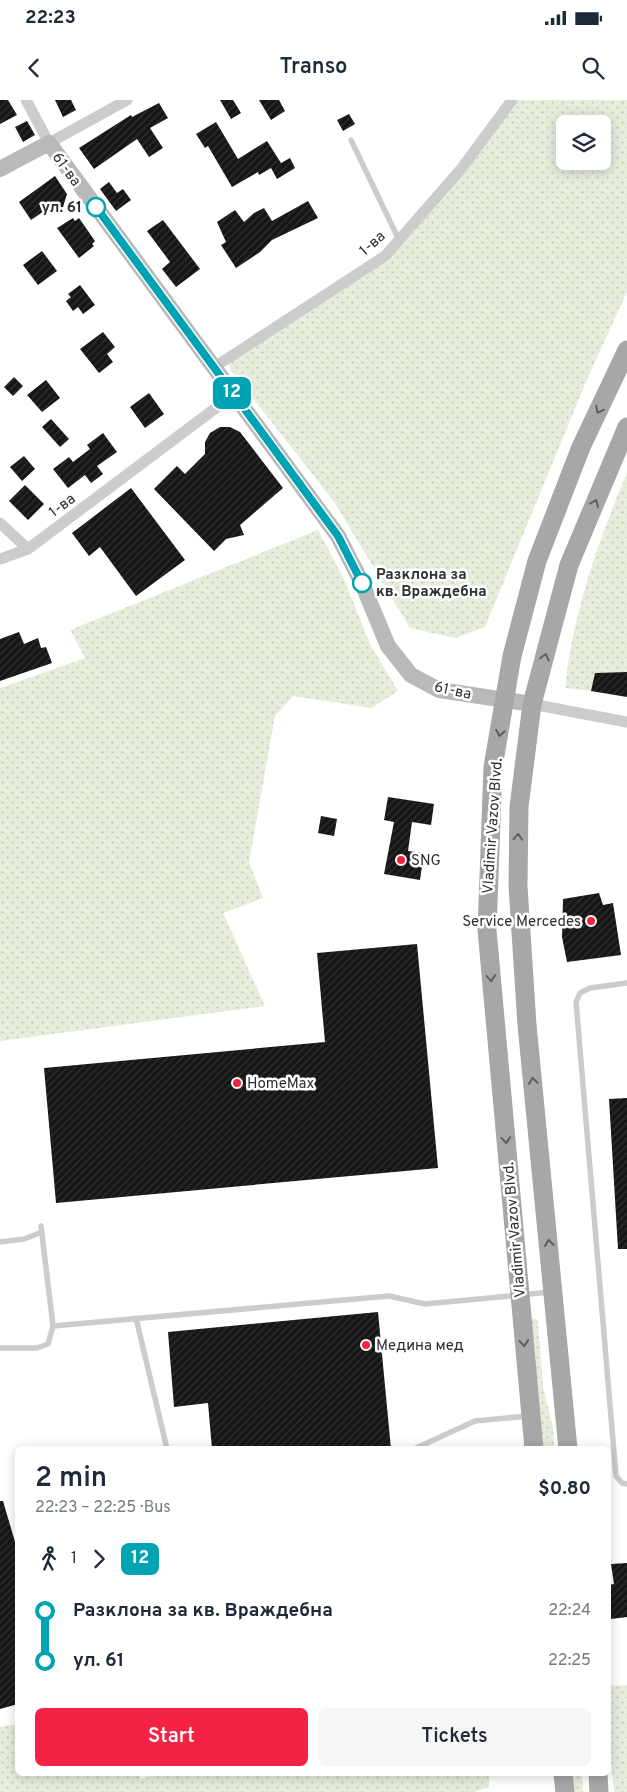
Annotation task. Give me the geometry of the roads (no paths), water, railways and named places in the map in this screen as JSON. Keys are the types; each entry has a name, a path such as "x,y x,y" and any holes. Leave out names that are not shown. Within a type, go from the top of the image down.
{"main road":[{"name":"Vladimir Vazov Blvd.","path":"534,1446 487,930 493,767 512,656 537,561 581,447 627,350"},
{"name":"Vladimir Vazov Blvd.","path":"568,1446 527,1025 518,886 519,807 532,704 569,565 627,427"},
{"path":"563,1776 565,1792"},
{"path":"598,1776 599,1792"}],"street":[{"name":"61-ва","path":"26,100 48,143 338,536 361,581 388,646 412,675 439,690 532,704"},
{"path":"0,169 127,100"},
{"name":"1-ва","path":"214,368 386,256 461,168 512,100"},
{"name":"1-ва","path":"0,559 28,549 233,396"},
{"path":"0,523 28,549"},
{"path":"532,704 627,722"}],"lane":[{"path":"351,140 399,240"},
{"path":"627,983 590,988 580,993 576,1002 616,1476 622,1483 627,1484"},
{"path":"0,1242 24,1239 41,1229 53,1326 48,1344 37,1348 0,1348"},
{"path":"53,1326 389,1296 425,1304 554,1291"},
{"path":"136,1318 166,1446"},
{"path":"421,1446 475,1421 530,1416"}],"place":[{"name":"ул. 61","path":"96,207"},
{"name":"Разклона за кв. Враждебна","path":"362,583"},
{"name":"SNG","path":"401,860"},
{"name":"Service Mercedes","path":"591,921"},
{"name":"HomeMax","path":"237,1083"},
{"name":"Медина мед","path":"366,1345"}]}
